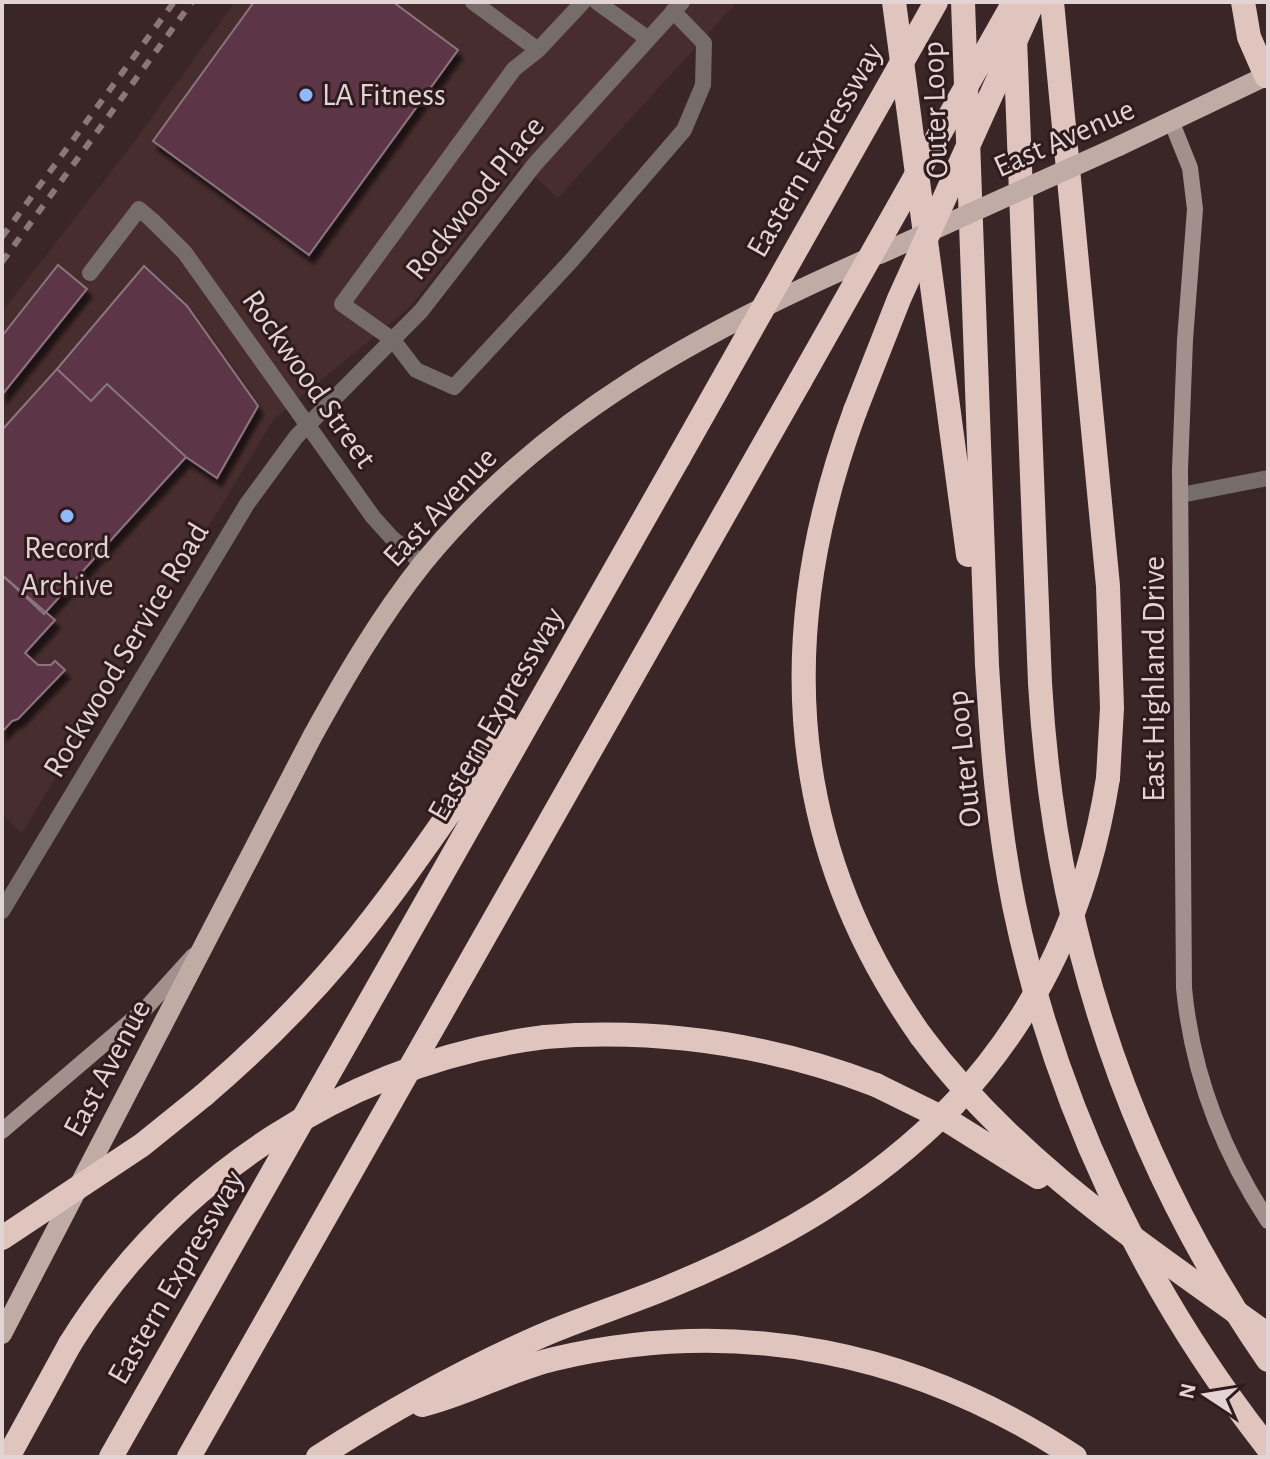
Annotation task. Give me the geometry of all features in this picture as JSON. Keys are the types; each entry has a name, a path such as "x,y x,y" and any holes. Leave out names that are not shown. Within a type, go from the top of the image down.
{"highway":[{"path":"894,2 990,716"},
{"name":"Eastern Expressway","path":"111,1457 936,2"},
{"path":"189,1457 1014,2"},
{"path":"1014,2 1042,714 1062,873 1097,1013 1143,1138 1191,1235 1268,1360"},
{"path":"1033,2 899,299 855,411 827,501 809,590 803,660 808,750 820,820 848,906 885,981 921,1036 952,1075 998,1125 1058,1181 1268,1335"},
{"path":"318,1457 438,1385 542,1336 680,1282 800,1225 869,1180 911,1146 954,1104 1006,1041 1046,976 1075,913 1086,879 1108,778 1112,708 1108,586 1052,2"},
{"path":"1243,2 1249,37 1267,76"},
{"name":"Outer Loop","path":"964,11 975,378 990,716 1014,905 1037,998 1071,1100 1122,1220 1221,1386 1268,1448"},
{"path":"2,1238 142,1145 204,1095 278,1028 344,955 391,893 586,619"},
{"path":"8,1457 70,1344 110,1286 153,1236 218,1177 269,1138 326,1105 402,1071 484,1047 545,1037 629,1034 729,1043 804,1060 876,1085 947,1120 1115,1225"},
{"path":"389,1413 456,1396 515,1371 584,1353 664,1341 746,1341 845,1356 938,1384 1008,1416 1075,1457"}],"main road":[{"name":"East Avenue","path":"2,1334 332,700 384,617 423,564 504,478 578,416 620,386 752,312 1172,123 1267,76"}],"street":[{"path":"473,2 538,50"},
{"path":"583,2 538,50 514,69 342,304 393,340 416,370 454,387 571,261 684,130 703,85 704,43 677,7"},
{"path":"597,2 647,38"},
{"name":"Rockwood Place","path":"307,425 421,311 535,164 677,7"},
{"name":"East Highland Drive","path":"1172,123 1190,168 1195,209 1185,340 1181,495 1185,1002 1196,1065 1210,1110 1232,1161 1268,1221"},
{"name":"Rockwood Street","path":"90,273 139,209 153,221 185,253 382,529 423,564"},
{"name":"Rockwood Service Road","path":"2,911 247,504 307,425"},
{"path":"1181,495 1268,478"},
{"path":"2,1131 146,1008 211,932"}],"shaded area":[{"path":"235,2 737,2 558,198 521,164 410,307 274,419 22,833 2,814 2,312 138,137"}],"building":[{"name":"LA Fitness","path":"254,2 393,2 458,50 309,255 153,141"},
{"path":"58,265 87,289 2,395 2,336"},
{"path":"144,266 187,306 258,406 217,478 186,457 107,384 91,401 57,369"},
{"name":"Record Archive","path":"57,369 91,401 107,384 186,457 44,614 2,575 2,430"},
{"name":"Record Archive","path":"2,575 55,620 25,653 38,665 51,665 55,661 65,670 2,732"}],"railway":[{"path":"2,237 174,2"},
{"path":"2,262 192,2"}],"place":[{"name":"LA Fitness","path":"306,95"},
{"name":"Record Archive","path":"67,516"}]}
